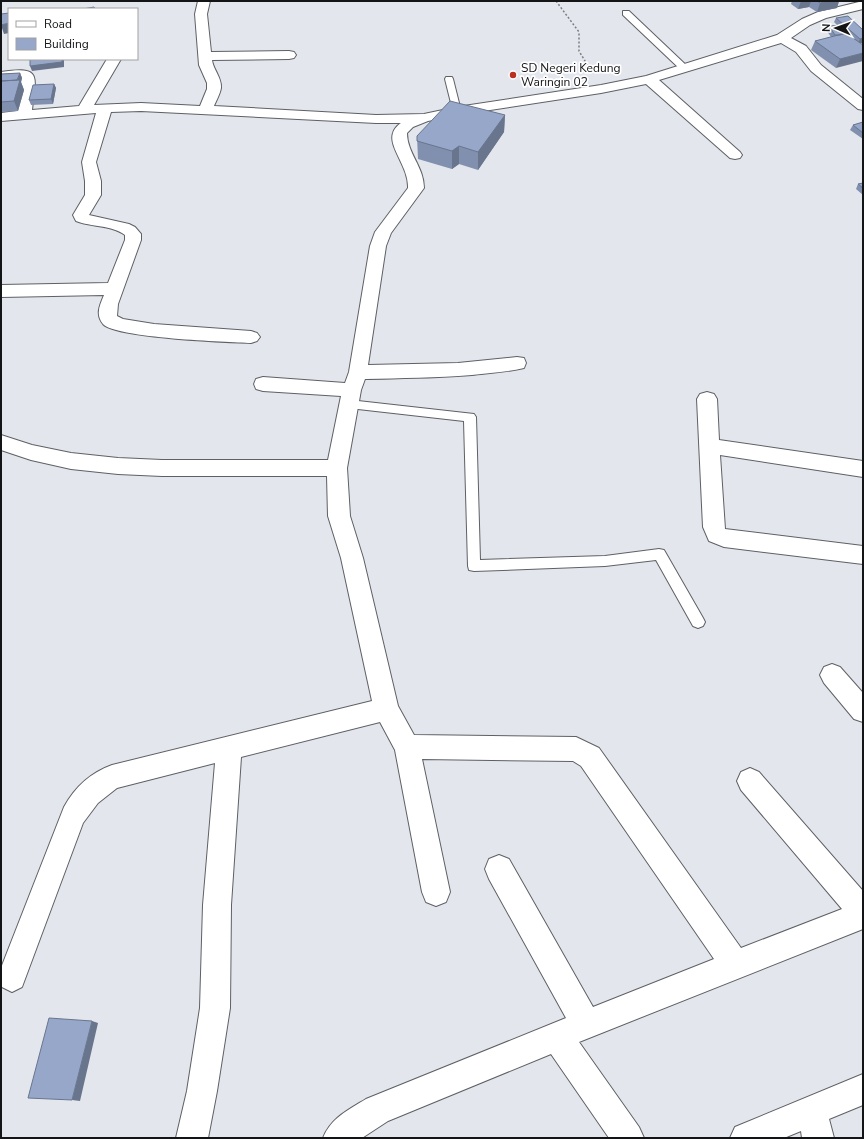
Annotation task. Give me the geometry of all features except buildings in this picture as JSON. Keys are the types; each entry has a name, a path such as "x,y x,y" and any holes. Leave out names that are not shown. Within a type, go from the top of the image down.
{"street":[{"path":"204,1 201,14 206,65 214,83 214,89 206,109"},
{"path":"436,892 407,747 386,709 352,558 339,516 337,468 351,397 358,372 378,246 383,232 414,192 417,182 414,168 400,142 400,132 408,124 424,118 457,111 601,89 649,78 782,38 806,22 822,15 863,5"},
{"path":"782,38 801,49 816,68 863,106"},
{"path":"206,56 289,55"},
{"path":"84,109 113,60"},
{"path":"1,76 21,73 27,75 28,86 24,115"},
{"path":"649,78 735,155"},
{"path":"1,117 84,109 141,107 206,109 376,119 424,118"},
{"path":"105,108 89,162 94,181 93,195 81,215 82,218 89,221 128,229 133,234 133,240 114,289 107,314 109,320 114,324 135,328 251,337"},
{"path":"3,293 114,289"},
{"path":"358,372 442,371 517,363"},
{"path":"263,384 351,397"},
{"path":"707,399 714,528 717,535 724,538 863,555"},
{"path":"1,442 31,452 71,461 118,466 162,468 337,468"},
{"path":"710,446 863,469"},
{"path":"832,675 863,711"},
{"path":"12,977 73,816 79,805 100,783 112,778 229,747 386,709"},
{"path":"192,1138 202,1091 215,1008 217,905 229,747"},
{"path":"407,747 576,750 590,757 735,964"},
{"path":"750,781 863,912"},
{"path":"500,869 586,1024"},
{"path":"339,1138 351,1127 377,1110 735,964 863,915"},
{"path":"557,1037 626,1136"},
{"path":"746,1138 815,1124 863,1090"}],"lane":[{"path":"626,13 684,68"},
{"path":"449,79 457,111"},
{"path":"351,397 470,417 474,566 605,561 659,554 698,622"}],"path":[{"path":"556,1 579,32 580,50 601,89"}],"place":[{"name":"SD Negeri Kedung Waringin 02","path":"513,75"}]}
